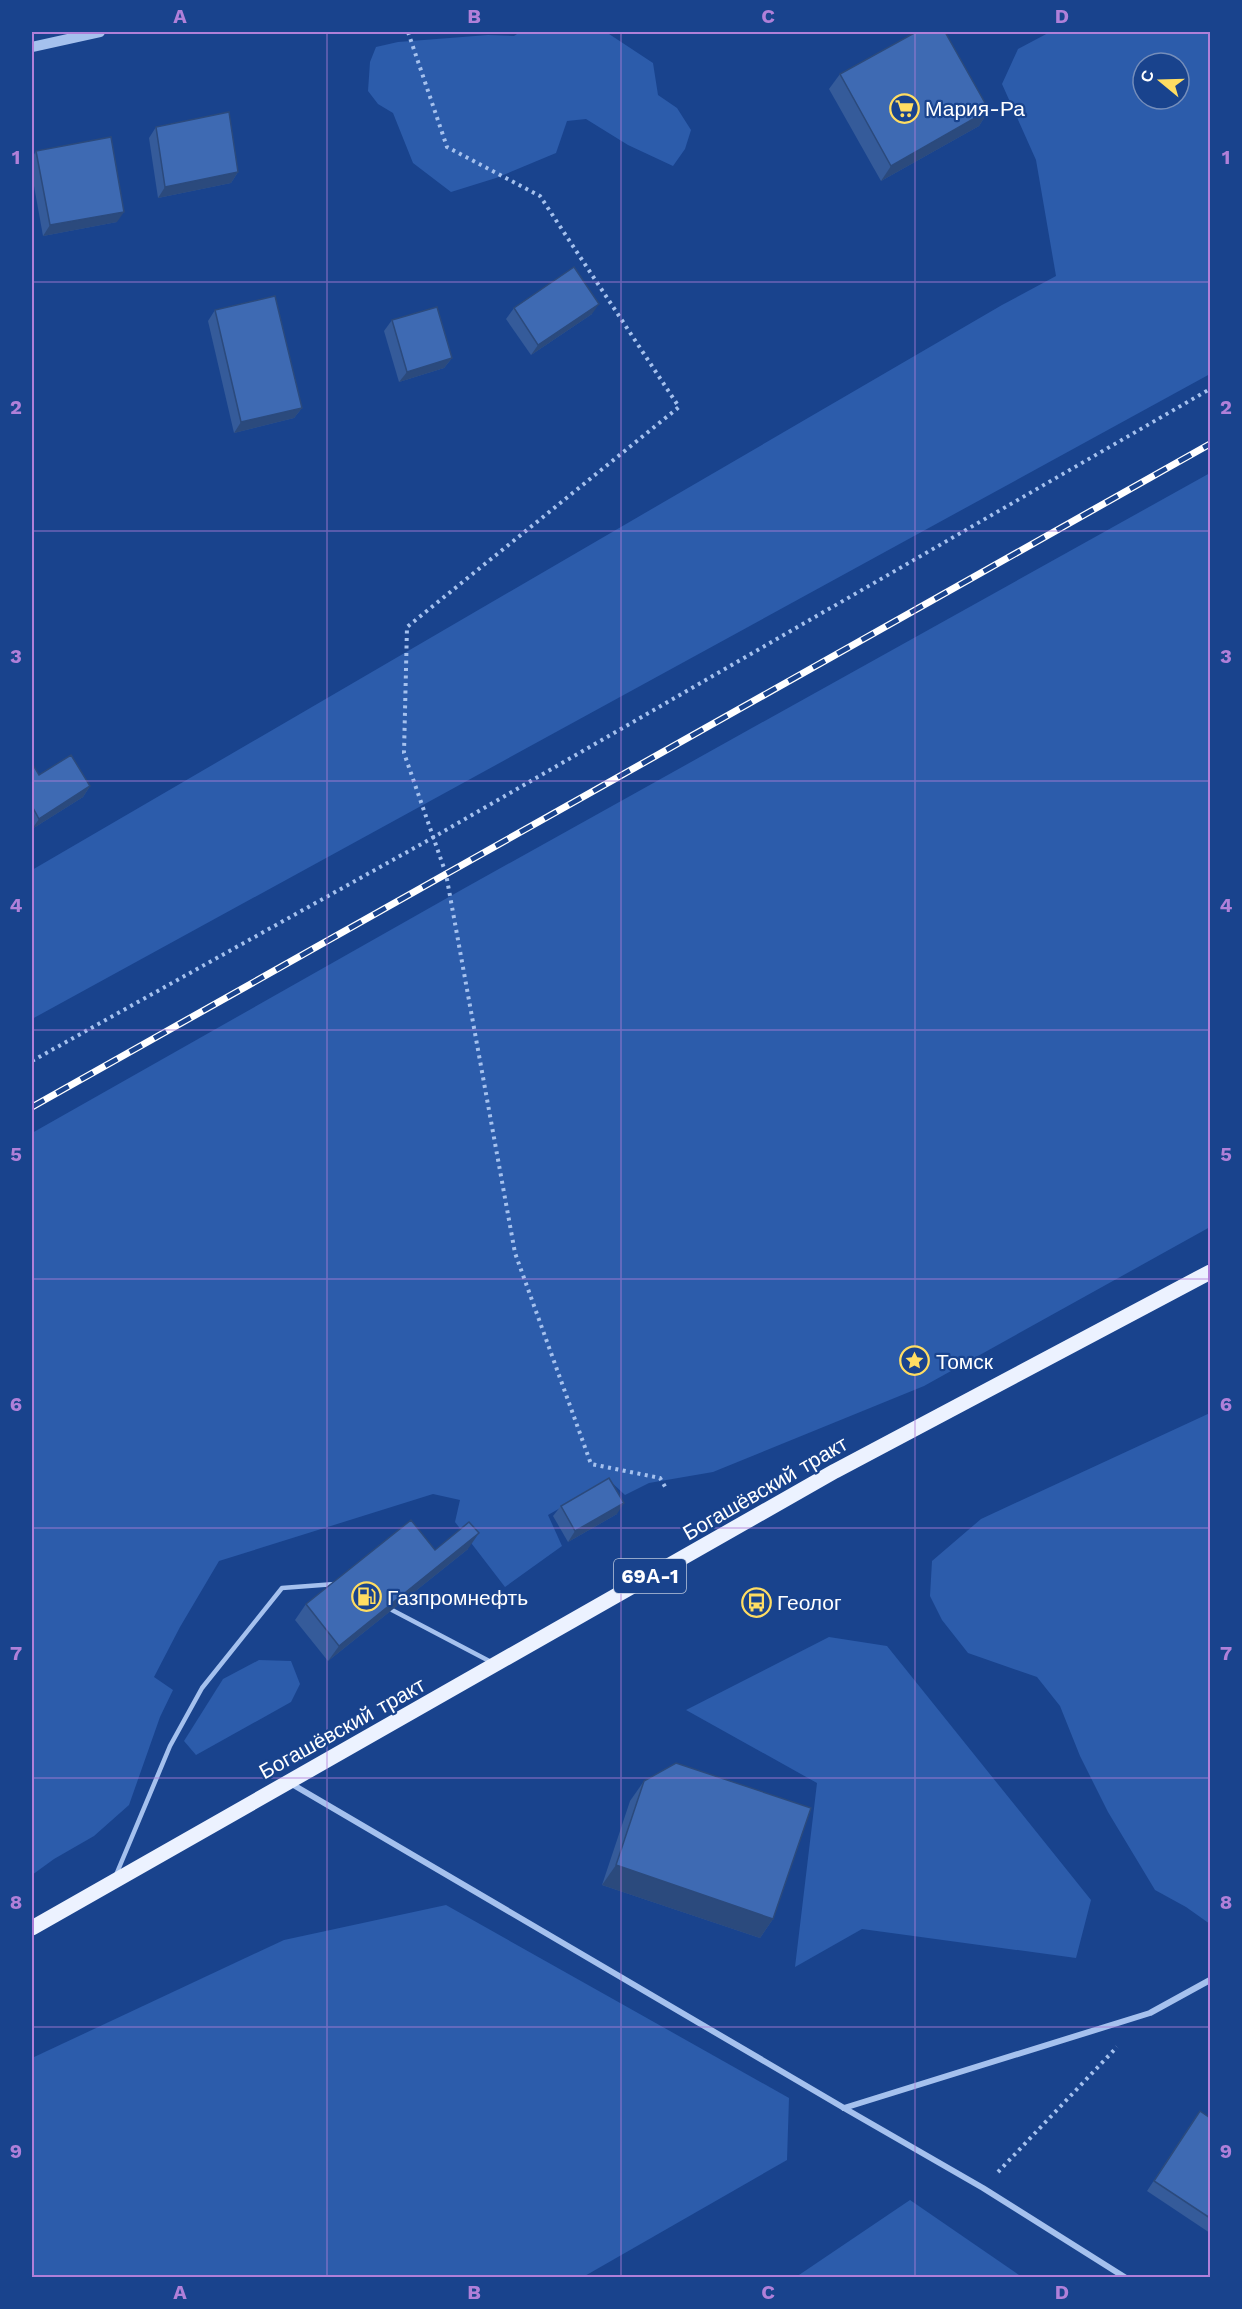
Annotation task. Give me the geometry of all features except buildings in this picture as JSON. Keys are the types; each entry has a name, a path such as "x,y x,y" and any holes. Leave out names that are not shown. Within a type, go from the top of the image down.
{"main road":[{"name":"Богашёвский тракт","path":"32,1928 836,1471 1210,1272"}],"street":[{"path":"32,47 100,32"},
{"path":"288,1782 983,2188 1126,2277"},
{"path":"843,2108 1150,2013 1210,1980"}],"lane":[{"path":"113,1881 170,1746 202,1688 282,1588 340,1583"},
{"path":"392,1610 495,1664"}],"path":[{"path":"408,32 447,147 540,196 679,407 407,627 404,753 446,874 515,1253 527,1287 591,1464 660,1478 668,1490"},
{"path":"32,1060 434,837 1210,389"},
{"path":"983,2188 1118,2046"}],"shaded area":[{"path":"520,32 606,32 653,63 658,95 677,108 691,130 685,149 673,166 628,145 586,119 567,121 556,153 496,178 451,192 413,163 393,113 378,104 368,91 370,62 376,47 398,42 488,35 514,36"},
{"path":"1050,32 1210,32 1210,374 32,1019 32,870 1002,305 1056,276 1036,160 1002,84 1018,49"},
{"path":"1210,473 1210,1227 924,1386 713,1472 649,1483 625,1495 609,1480 548,1515 562,1546 505,1587 455,1522 460,1500 433,1494 219,1561 154,1677 173,1690 160,1717 129,1805 94,1836 54,1859 32,1875 32,1133 463,889"},
{"path":"1210,1413 1210,1924 1186,1907 1155,1890 1108,1812 1080,1756 1060,1706 1037,1677 968,1653 942,1620 930,1596 932,1561 981,1519"},
{"path":"829,1637 887,1646 1091,1900 1076,1958 862,1929 795,1967 817,1783 686,1710"},
{"path":"259,1660 291,1661 300,1684 291,1702 196,1755 184,1741 223,1679"},
{"path":"446,1905 789,2098 787,2160 583,2277 32,2277 32,2058 284,1940"},
{"path":"910,2200 1022,2277 796,2277"}],"railway":[{"path":"32,1107 1210,444"}],"place":[{"name":"Мария-Ра","path":"904,108"},
{"name":"Томск","path":"915,1361"},
{"name":"Газпромнефть","path":"366,1597"},
{"name":"Геолог","path":"756,1602"}]}
